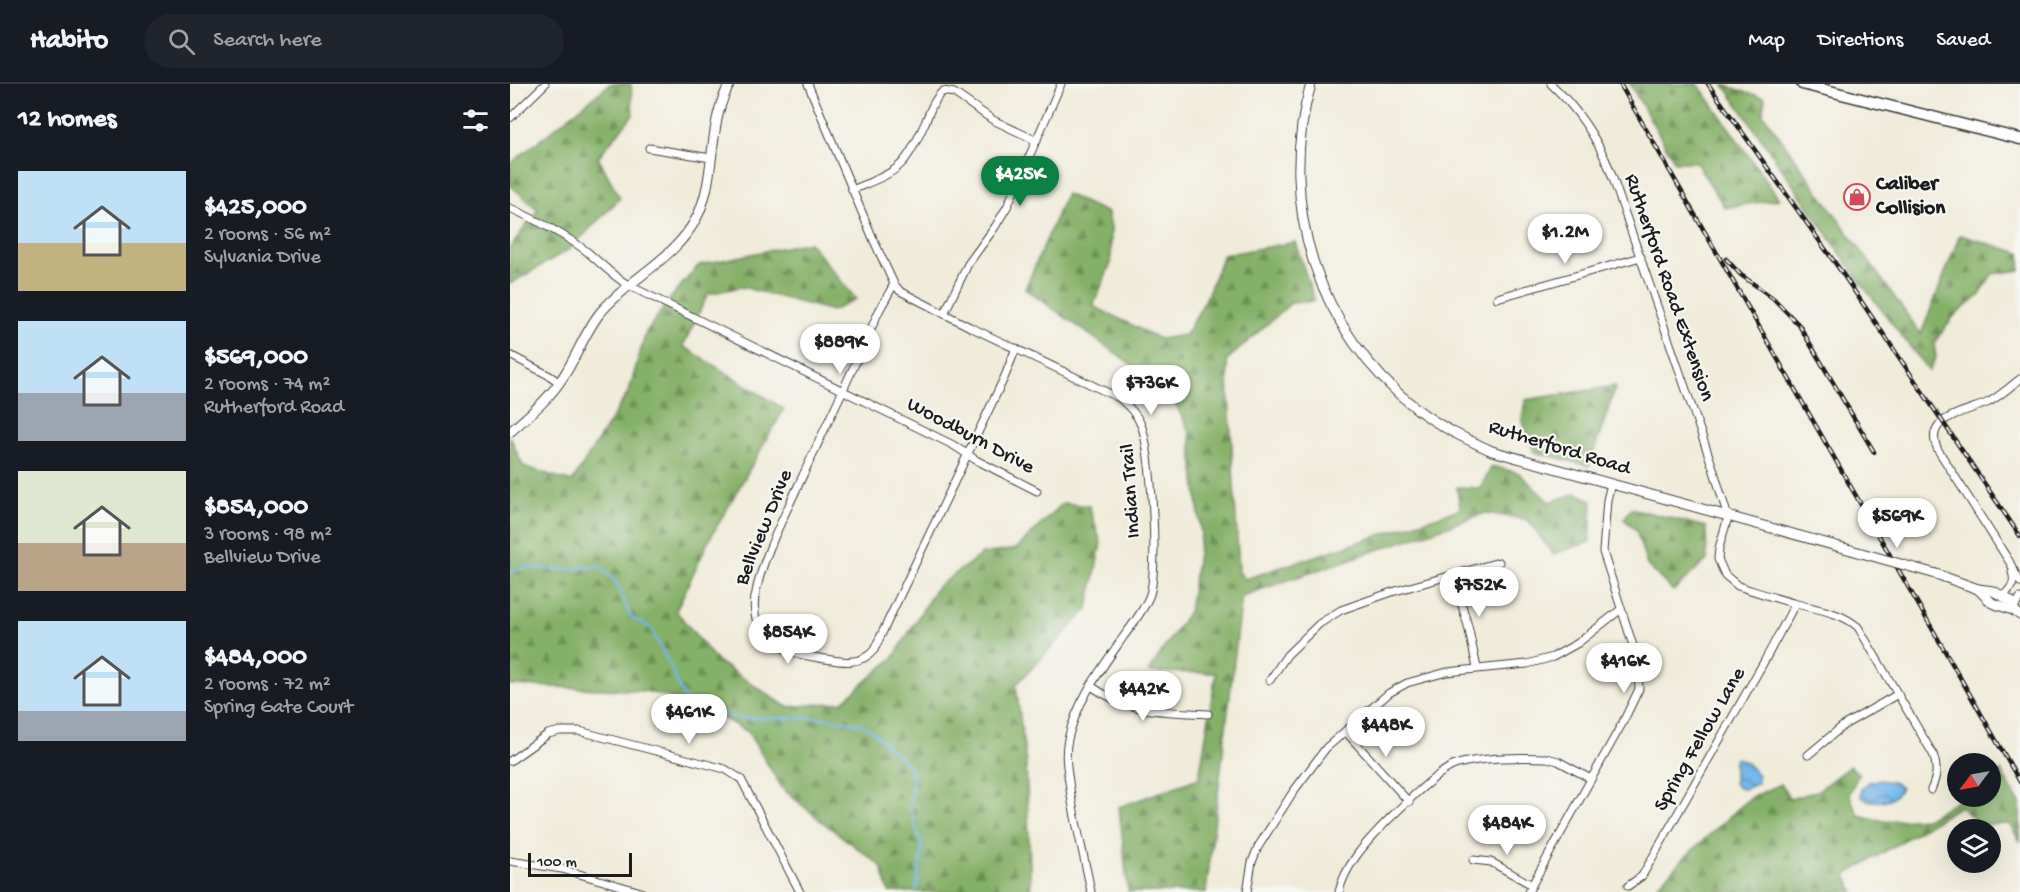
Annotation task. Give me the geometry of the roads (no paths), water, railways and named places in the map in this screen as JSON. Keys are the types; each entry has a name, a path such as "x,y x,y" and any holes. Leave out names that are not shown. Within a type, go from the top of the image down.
{"main road":[{"path":"1802,84 2020,139"}],"street":[{"path":"510,118 545,84"},
{"path":"510,432 560,383 597,317 675,248 690,229 703,201 722,101 730,84"},
{"path":"808,84 894,284"},
{"path":"944,314 968,264 1007,207 1061,84"},
{"name":"Rutherford Road","path":"1311,84 1302,121 1298,153 1299,192 1304,230 1312,261 1323,291 1337,318 1360,352 1395,391 1418,410 1468,440 1506,455 1936,574 2003,596"},
{"name":"Rutherford Road Extension","path":"1551,84 1580,114 1597,141 1610,170 1710,457 1728,517"},
{"path":"852,190 890,174 904,163 935,101 943,91 954,93 993,120 1037,141"},
{"path":"649,148 711,158"},
{"name":"Woodburn Drive","path":"510,208 573,241 630,286 953,445 1037,491"},
{"path":"1497,298 1641,257"},
{"name":"Indian Trail","path":"894,284 903,294 1119,398 1129,406 1146,440 1153,550 1152,587 1144,606 1083,698 1066,753 1072,799 1091,892"},
{"name":"Bellview Drive","path":"894,284 879,311 778,529 755,595 754,611 758,624 769,639 784,649 804,656 851,661 860,660 871,654 882,637 1016,348"},
{"path":"510,355 560,383"},
{"path":"2020,379 1989,402 1946,418 1939,426 1935,440 1938,450 2020,582"},
{"path":"1528,892 1635,701 1639,688 1637,658 1603,552 1607,500 1611,484"},
{"path":"1728,517 1718,559 1725,575 1738,586 1839,615 1858,627 1933,754 1937,766 1937,777 1931,790"},
{"path":"2009,561 2020,571"},
{"path":"2009,561 2014,582 2012,588 2003,596 2011,601 2017,612"},
{"path":"1270,680 1293,648 1319,624 1341,610 1392,592 1499,562"},
{"path":"1454,575 1477,668"},
{"name":"Rutherford Road","path":"1978,589 1992,603 2017,612"},
{"path":"2017,612 2020,598"},
{"name":"Spring Fellow Lane","path":"1628,886 1642,876 1795,604"},
{"path":"1247,892 1252,862 1264,837 1312,765 1326,747 1389,693 1407,683 1447,672 1527,664 1553,657 1578,643 1620,610"},
{"path":"1091,686 1114,700 1134,708 1208,714"},
{"path":"1808,755 1844,725 1898,694"},
{"path":"510,761 543,736 567,730 590,732 731,771 741,779 800,892"},
{"path":"1345,730 1408,802"},
{"path":"1339,892 1346,872 1357,854 1408,802 1445,770 1476,761 1548,758 1591,779"},
{"path":"1473,860 1491,862 1533,885"},
{"path":"510,861 562,869 641,892"}],"water":[{"path":"1736,758 1746,762 1758,775 1758,783 1744,789 1738,788 1734,783 1734,760"},
{"path":"1878,780 1894,782 1901,788 1894,796 1883,801 1871,801 1861,797 1861,789 1869,782"}],"waterway":[{"path":"510,572 528,567 556,570 599,566 616,582 631,617 650,627 688,703 699,708 737,718 825,718 861,724 873,731 909,766 913,777 910,809 922,846 916,892"}],"railway":[{"path":"1620,84 2020,782"},
{"path":"1708,84 1838,267 2020,536"},
{"path":"1726,259 1741,275 1773,298 1799,325 1874,452"}],"place":[{"name":"Caliber Collision","path":"1857,197"}]}
